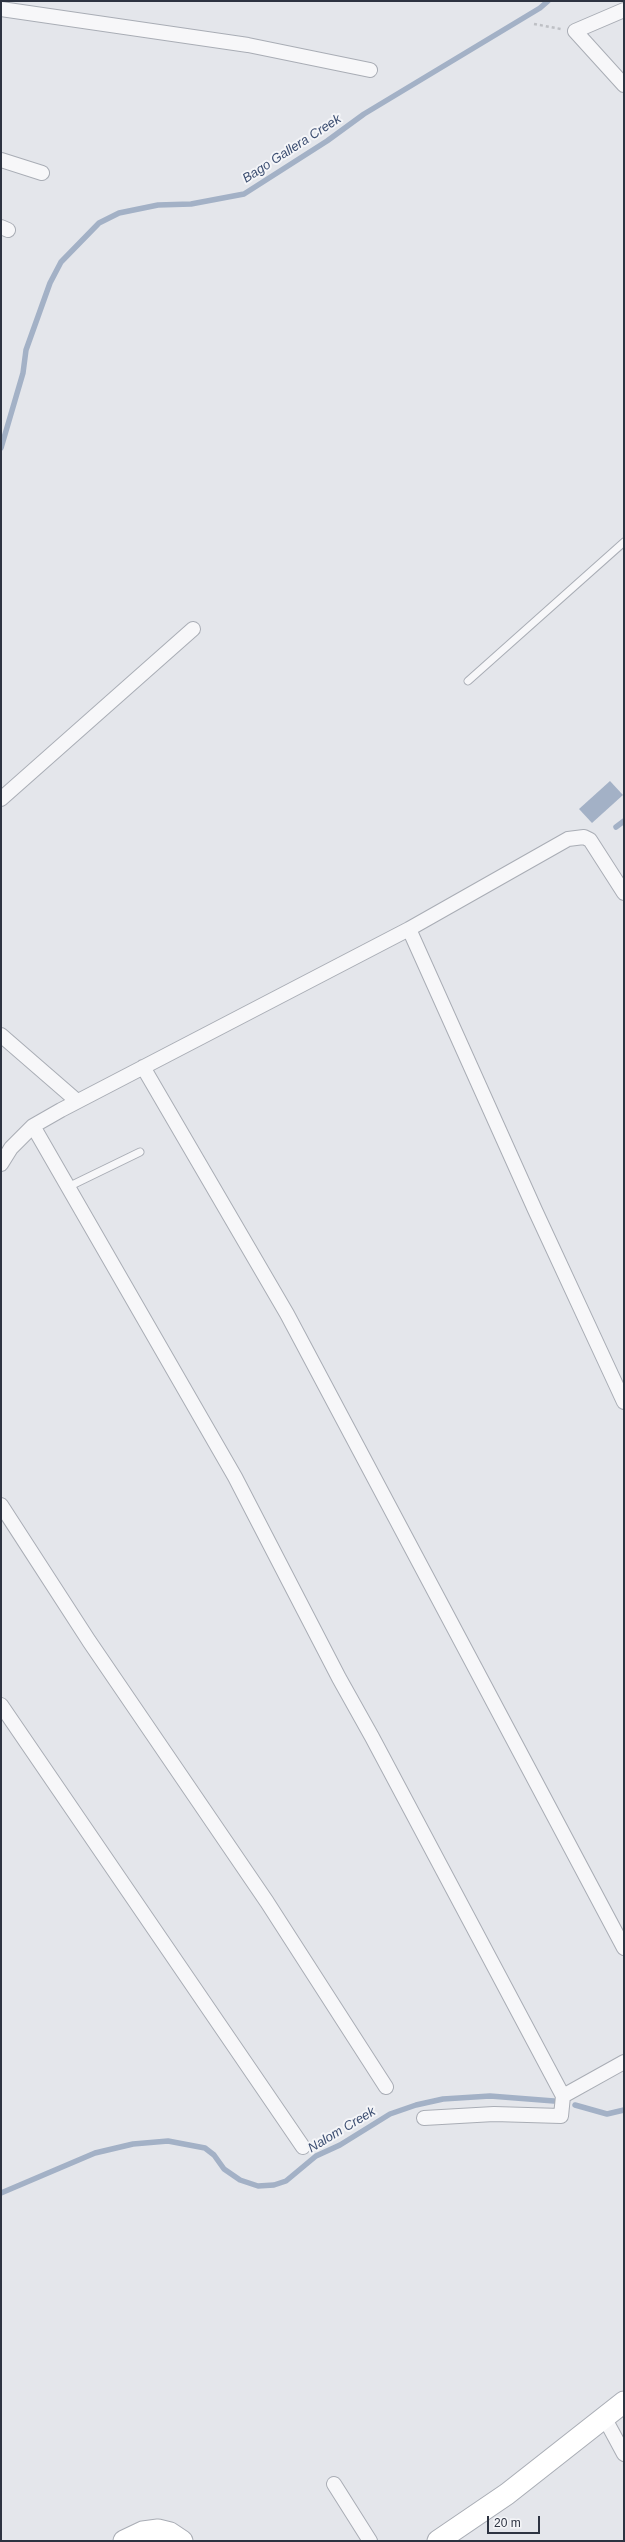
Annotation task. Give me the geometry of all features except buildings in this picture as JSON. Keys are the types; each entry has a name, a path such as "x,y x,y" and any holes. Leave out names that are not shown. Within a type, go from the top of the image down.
{"street":[{"path":"1,9 248,45 370,70"},
{"path":"624,10 576,32 624,85"},
{"path":"1,160 42,173"},
{"path":"1,799 193,629"},
{"path":"1,1164 12,1148 33,1126 142,1067 409,929 545,850 577,837 590,840 624,893"},
{"path":"409,929 535,1210 624,1402"},
{"path":"1,1035 78,1101"},
{"path":"142,1067 287,1314 624,1948"},
{"path":"33,1126 235,1478 339,1678 372,1737 563,2096 561,2116 494,2114 424,2118"},
{"path":"1,1505 93,1648 267,1902 386,2087"},
{"path":"1,1706 303,2147"},
{"path":"563,2096 624,2062"},
{"path":"438,2541 507,2494 624,2402"},
{"path":"604,2417 624,2454"},
{"path":"334,2484 370,2541"},
{"path":"124,2541 143,2532 158,2530 170,2533 182,2541"}],"lane":[{"path":"468,681 624,542"},
{"path":"68,1187 140,1152"}],"path":[{"path":"534,24 576,32"}],"water":[{"path":"610,781 623,795 592,823 579,809"}],"waterway":[{"name":"Bago Gallera Creek","path":"1,448 23,373 26,350 50,283 61,262 99,223 119,213 158,205 191,204 244,194 327,141 364,114 540,8 548,1"},
{"path":"616,827 624,821"},
{"name":"Nalom Creek","path":"1,2193 95,2153 133,2144 168,2141 205,2148 214,2155 224,2169 240,2180 258,2186 274,2185 286,2181 316,2156 340,2145 390,2114 416,2105 443,2099 490,2096 554,2101"},
{"name":"Nalom Creek","path":"575,2105 607,2114 624,2110"}]}
